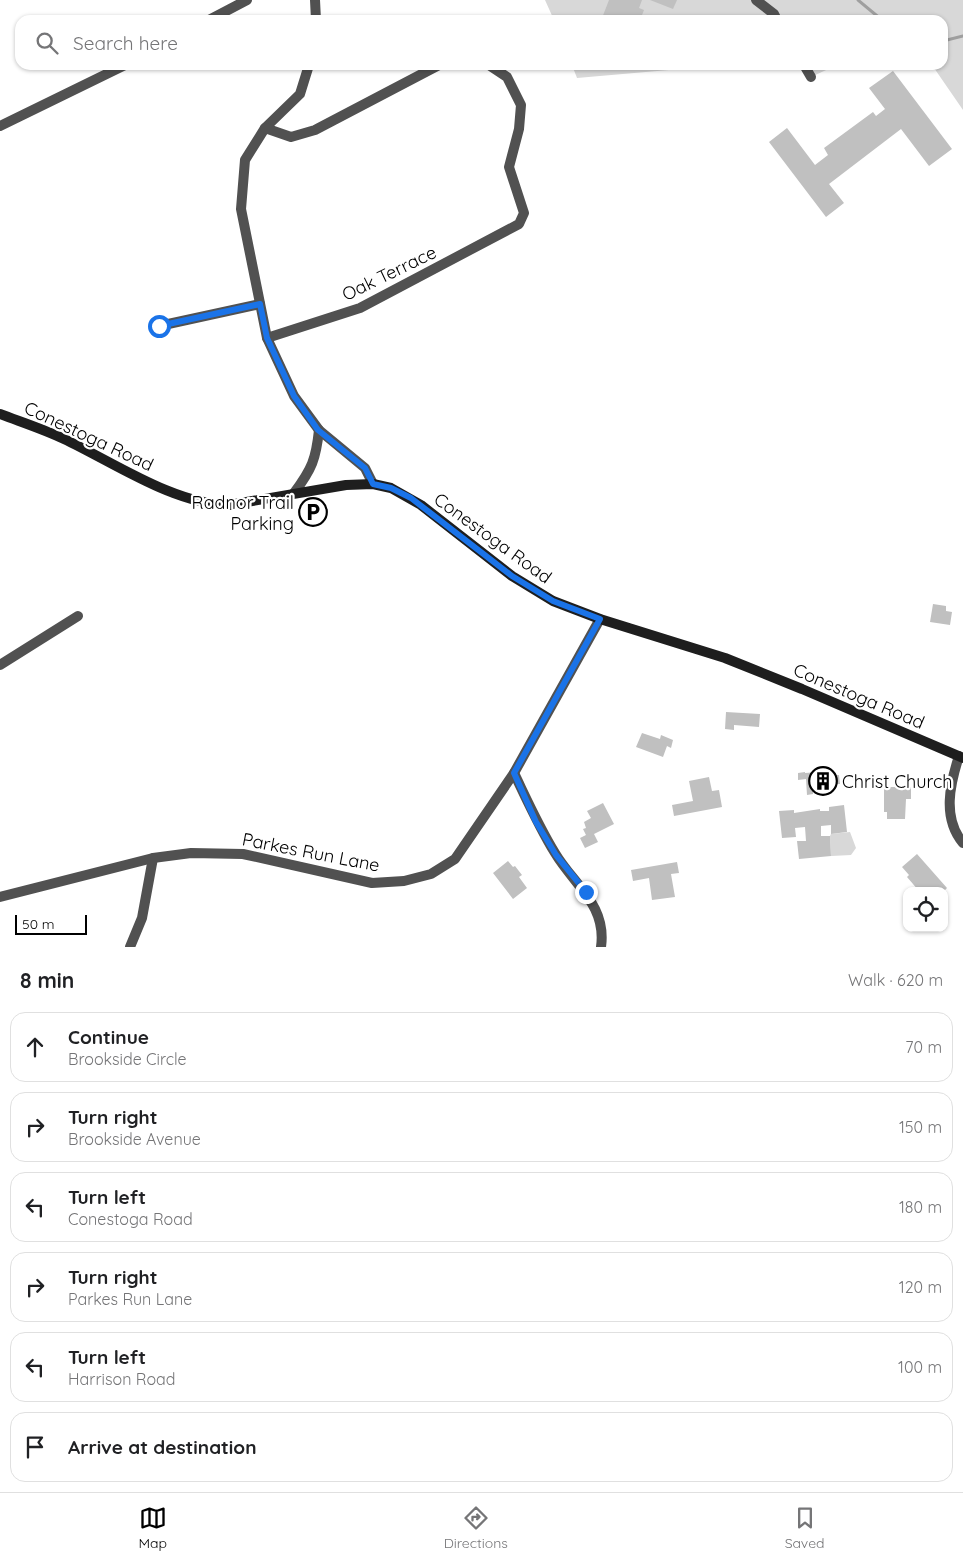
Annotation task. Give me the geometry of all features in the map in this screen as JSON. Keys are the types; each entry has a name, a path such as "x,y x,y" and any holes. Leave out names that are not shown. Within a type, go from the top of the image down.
{"main road":[{"name":"Conestoga Road","path":"0,414 62,438 164,489 196,502 229,505 346,485 373,484 391,488 411,498 512,576 553,601 600,619 725,658 961,757"}],"street":[{"path":"218,15 247,0"},
{"path":"315,0 316,15"},
{"path":"756,0 775,15"},
{"path":"0,126 115,70"},
{"path":"307,70 300,94 265,128 245,160 241,209 267,338 294,396 318,430 365,468 373,484"},
{"path":"265,128 291,137 315,130 429,70"},
{"name":"Oak Terrace","path":"267,338 360,308 519,224 524,213 509,167 518,129 521,105 507,77 496,70"},
{"path":"807,70 811,77"},
{"path":"159,326 260,304"},
{"path":"294,493 307,476 314,462 318,430"},
{"path":"0,664 78,616"},
{"name":"Parkes Run Lane","path":"2,899 153,858 191,853 243,854 372,883 404,881 431,874 455,859 514,773 600,619"},
{"path":"961,757 951,779 949,804 952,822 963,843"},
{"path":"514,773 536,822 556,855 586,892 598,915 602,936 601,947"},
{"path":"130,947 142,918 153,858"}],"shaded area":[{"path":"545,0 963,0 963,110 935,70 948,70 948,15 552,15"},
{"path":"574,70 669,70 577,78"},
{"path":"807,70 826,70 811,77"},
{"path":"850,832 856,848 851,855 831,856 831,834"}],"building":[{"path":"609,0 642,0 639,8 644,10 642,15 603,15"},
{"path":"650,0 677,0 673,9"},
{"path":"893,71 952,149 929,166 901,129 829,184 844,203 826,217 769,142 787,128 815,165 828,155 824,148 873,112 876,116 885,109 869,88"},
{"path":"933,604 946,606 946,611 952,612 950,625 930,622"},
{"path":"726,712 760,714 759,727 734,725 734,730 725,729"},
{"path":"642,733 660,739 661,735 673,740 671,748 667,746 663,757 636,747"},
{"name":"Christ Church","path":"832,771 832,775 839,775 840,784 834,784 834,789 813,790 813,794 807,795 806,779 798,780 798,773"},
{"path":"709,777 712,791 719,790 722,807 674,816 672,805 693,801 689,781"},
{"path":"884,787 911,787 911,799 906,799 905,819 887,819 887,812 884,812"},
{"path":"603,803 614,824 594,834 598,842 585,848 580,838 586,835 583,829 586,828 584,822 591,818 587,811"},
{"path":"844,805 847,832 831,834 831,825 821,826 821,836 830,836 831,856 799,859 797,841 806,841 805,827 795,828 796,837 782,838 779,811 794,810 794,813 820,809 820,811 829,811 829,807"},
{"path":"917,854 946,887 916,887 902,867"},
{"path":"508,861 522,875 519,877 527,888 513,899 493,873"},
{"path":"677,862 679,873 671,874 675,897 652,900 649,878 633,881 631,870"}],"waterway":[{"path":"858,0 876,15"},
{"path":"948,40 963,36"}],"place":[{"name":"Radnor Trail Parking","path":"313,512"},
{"name":"Christ Church","path":"823,781"}],"route":[{"path":"159,326 260,304 267,338 294,396 318,430 365,468 373,484 400,491 421,504 512,576 553,601 600,619 514,773 536,822 556,855 586,892"}]}
